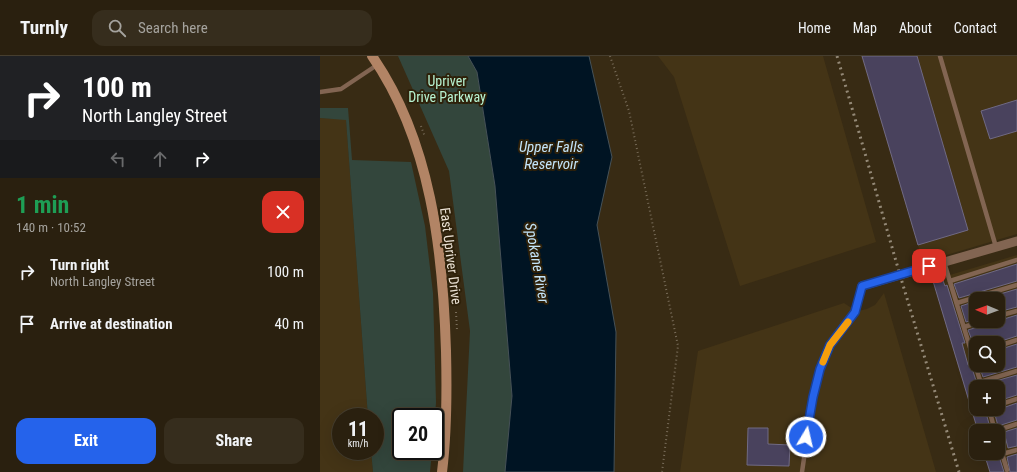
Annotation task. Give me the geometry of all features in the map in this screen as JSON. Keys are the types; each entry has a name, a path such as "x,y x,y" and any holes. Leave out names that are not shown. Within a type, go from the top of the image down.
{"street":[{"name":"East Upriver Drive","path":"375,60 400,106 419,155 433,215 441,267 446,381 442,472"},
{"path":"862,286 1017,241"}],"lane":[{"path":"940,56 996,247"},
{"path":"320,92 342,88 375,60"},
{"path":"950,281 1017,260"},
{"path":"944,262 969,340"},
{"path":"957,303 1017,285"},
{"path":"802,472 813,397 820,369 830,345 855,312 862,286"},
{"path":"1005,314 1017,311"},
{"path":"964,327 969,325"},
{"path":"1005,344 1017,340"},
{"path":"994,380 1017,371"},
{"path":"1005,403 1017,399"},
{"path":"991,416 995,431 1017,424"},
{"path":"1005,453 1017,450"},
{"path":"1004,460 1007,470"}],"path":[{"path":"610,56 629,111 678,346 662,472"}],"shaded area":[{"path":"658,56 823,56 876,242 740,286 674,77"},
{"path":"861,56 1017,56 1017,234 923,262"},
{"path":"320,118 346,119 367,408 332,408 332,460 372,460 373,472 320,472"},
{"path":"1017,255 1017,472 989,472 986,460 1005,460 1005,424 975,424 973,416 1005,416 1005,380 969,380 969,404 933,280"},
{"path":"884,293 936,472 680,472 698,351 844,303 858,311 867,309 875,305"}],"green space":[{"name":"Upriver Drive Parkway","path":"398,56 468,56 477,72 495,186 512,396 505,472 463,472 470,331 449,171"},
{"path":"320,108 348,108 352,160 411,162 425,226 433,293 436,402 436,408 392,408 392,460 431,460 430,472 373,472 372,460 384,460 384,408 367,408 346,120 320,118"}],"water":[{"name":"Upper Falls Reservoir","path":"468,56 589,56 612,157 597,225 616,332 614,472 505,472 512,396 495,186 477,72"}],"building":[{"path":"862,56 917,56 968,230 918,245"},
{"path":"1017,100 1017,131 990,139 981,111"},
{"path":"1017,264 1017,281 979,292 969,292 969,295 959,298 954,284"},
{"path":"942,278 945,286 947,285 965,343 962,343 969,365 969,372 973,372 976,380 969,380 969,401 933,281"},
{"path":"1017,289 1017,307 1005,310 1005,293"},
{"path":"969,303 969,321 966,322 961,306"},
{"path":"1017,315 1017,336 1005,340 1005,336 970,336 968,330 975,328 1005,328 1005,319"},
{"path":"1017,344 1017,367 1005,371 1005,348"},
{"path":"981,372 1000,372 983,377"},
{"path":"1017,375 1017,395 1005,399 1005,380 999,380"},
{"path":"1017,403 1017,420 1004,424 997,424 995,416 1005,416 1005,407"},
{"path":"974,416 987,416 989,424 976,424"},
{"path":"748,428 768,428 768,444 790,445 789,466 747,465"},
{"path":"1017,428 1017,446 1008,448 1005,432"},
{"path":"1017,454 1017,472 1010,472 1007,457"},
{"path":"986,460 1000,460 1004,472 990,472"}],"railway":[{"path":"837,56 959,472"}],"slow traffic":[{"path":"823,362 830,345 848,322"}],"route":[{"path":"806,437 813,397 820,369 830,345 855,312 862,286 929,266"}],"water label":[{"name":"Spokane River","path":"537,263"}]}
